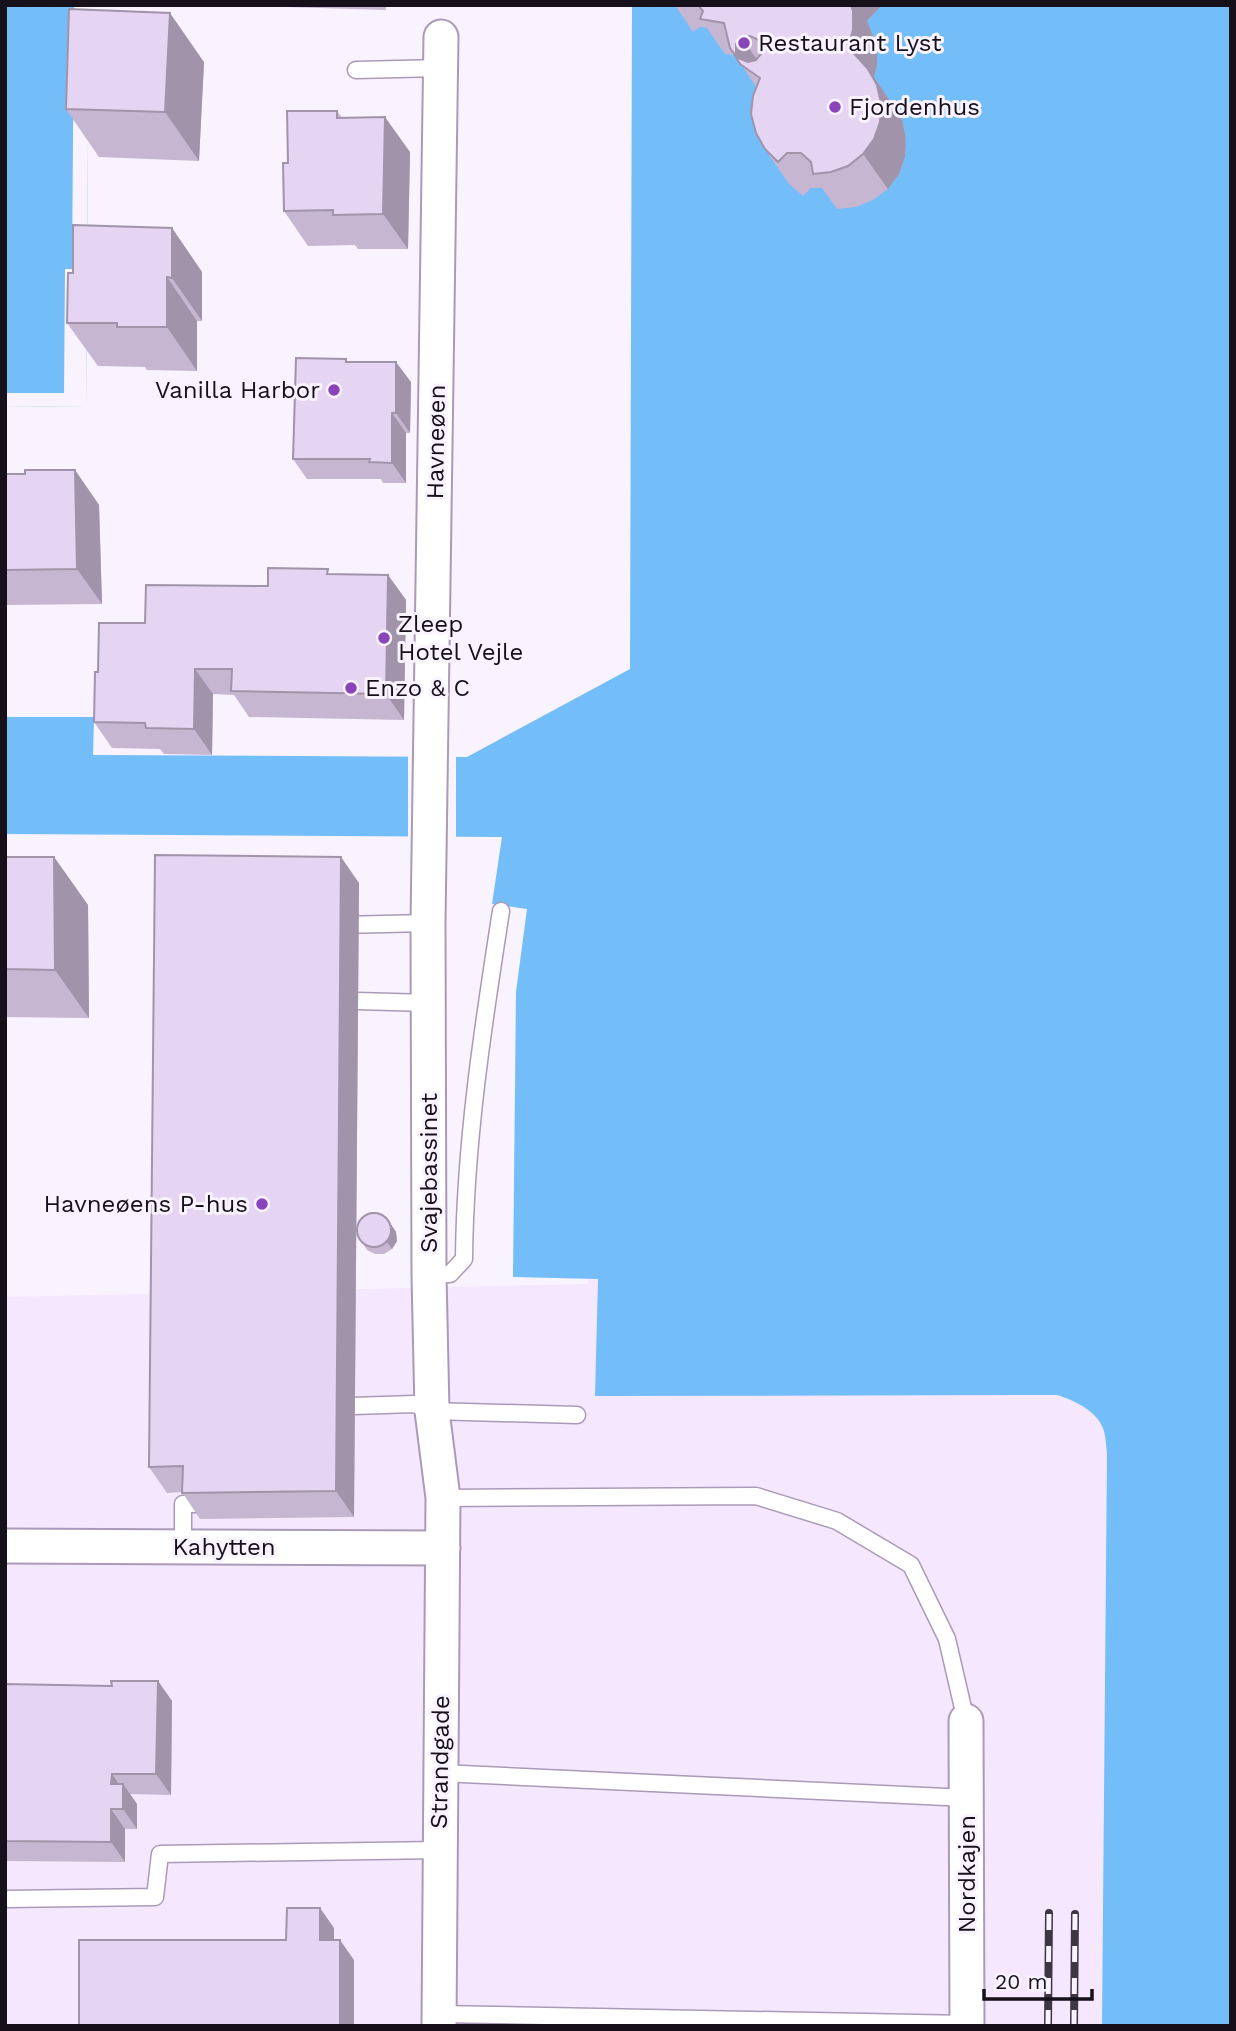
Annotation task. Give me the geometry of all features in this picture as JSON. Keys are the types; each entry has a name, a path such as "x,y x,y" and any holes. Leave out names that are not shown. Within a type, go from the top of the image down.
{"street":[{"name":"Havneøen","path":"430,846 441,53"},
{"name":"Svajebassinet","path":"430,846 429,1275 432,1411 443,1498"},
{"name":"Strandgade","path":"439,2020 443,1498"},
{"name":"Kahytten","path":"5,1546 443,1548"},
{"name":"Nordkajen","path":"966,1721 967,2025"}],"lane":[{"path":"356,70 441,53"},
{"path":"429,1275 450,1274 464,1259 465,1198 485,1017 501,911"},
{"path":"331,926 428,923"},
{"path":"357,1001 428,1003"},
{"path":"353,1406 414,1404 432,1411 578,1415"},
{"path":"443,1498 756,1496 837,1521 911,1565 947,1639 966,1721"},
{"path":"183,1547 183,1504 223,1504"},
{"path":"441,1773 967,1798"},
{"path":"5,1899 155,1897 160,1854 439,1850"},
{"path":"439,2020 967,2025"}],"shaded area":[{"path":"1231,5 1231,2026 5,2026 5,1297 588,1284 600,945"}],"water":[{"path":"5,5 89,5 86,407 5,406"},
{"path":"632,5 1231,5 1231,2026 1102,2026 1107,1453 1104,1431 1097,1418 1078,1404 1057,1395 595,1396 598,1279 513,1277 516,992 527,909 492,904 502,837 5,834 5,717 94,717 93,755 467,757 630,669"}],"pier":[{"path":"74,5 89,5 86,407 5,406 5,393 64,393 65,269 72,269"},
{"path":"408,754 456,754 456,842 408,841"}],"building":[{"name":"Fjordenhus","path":"698,5 851,5 853,30 848,47 868,69 877,85 881,103 880,122 874,139 863,154 848,166 813,174 811,162 801,153 787,153 778,162 765,149 756,133 751,114 753,96 760,78 740,64 736,57 748,62 756,60 761,54 761,45 757,39 750,36 742,38 736,44 736,56 730,48 724,23 700,19 703,11"},
{"path":"69,9 170,13 165,112 66,109"},
{"path":"287,111 337,111 337,118 385,117 383,214 333,215 333,210 284,211 283,163 288,163"},
{"path":"73,225 172,228 172,278 167,277 167,327 67,323 68,273 73,273"},
{"path":"296,358 396,362 392,463 369,462 370,459 293,459"},
{"path":"25,470 75,470 77,569 5,570 5,474 25,474"},
{"path":"268,568 328,569 327,574 388,575 386,694 231,691 232,669 195,669 194,729 146,728 145,723 94,722 99,623 145,623 146,585 268,586"},
{"name":"Havneøens P-hus","path":"155,855 341,857 336,1491 182,1493 183,1466 149,1467"},
{"path":"5,857 54,857 55,970 5,969"},
{"path":"374,1213 386,1218 391,1230 386,1242 374,1247 362,1242 357,1230 362,1218"},
{"path":"111,1681 158,1681 156,1774 112,1774 111,1784 123,1784 123,1809 111,1809 111,1842 5,1841 5,1684 112,1686"},
{"path":"287,1908 320,1908 320,1940 340,1940 340,2026 79,2026 79,1940 286,1940"}],"railway":[{"path":"1048,2026 1049,1913"},
{"path":"1074,2026 1075,1914"}],"place":[{"name":"Restaurant Lyst","path":"744,43"},
{"name":"Fjordenhus","path":"835,107"},
{"name":"Vanilla Harbor","path":"334,390"},
{"name":"Zleep Hotel Vejle","path":"384,638"},
{"name":"Enzo & C","path":"351,688"},
{"name":"Havneøens P-hus","path":"262,1204"}]}
